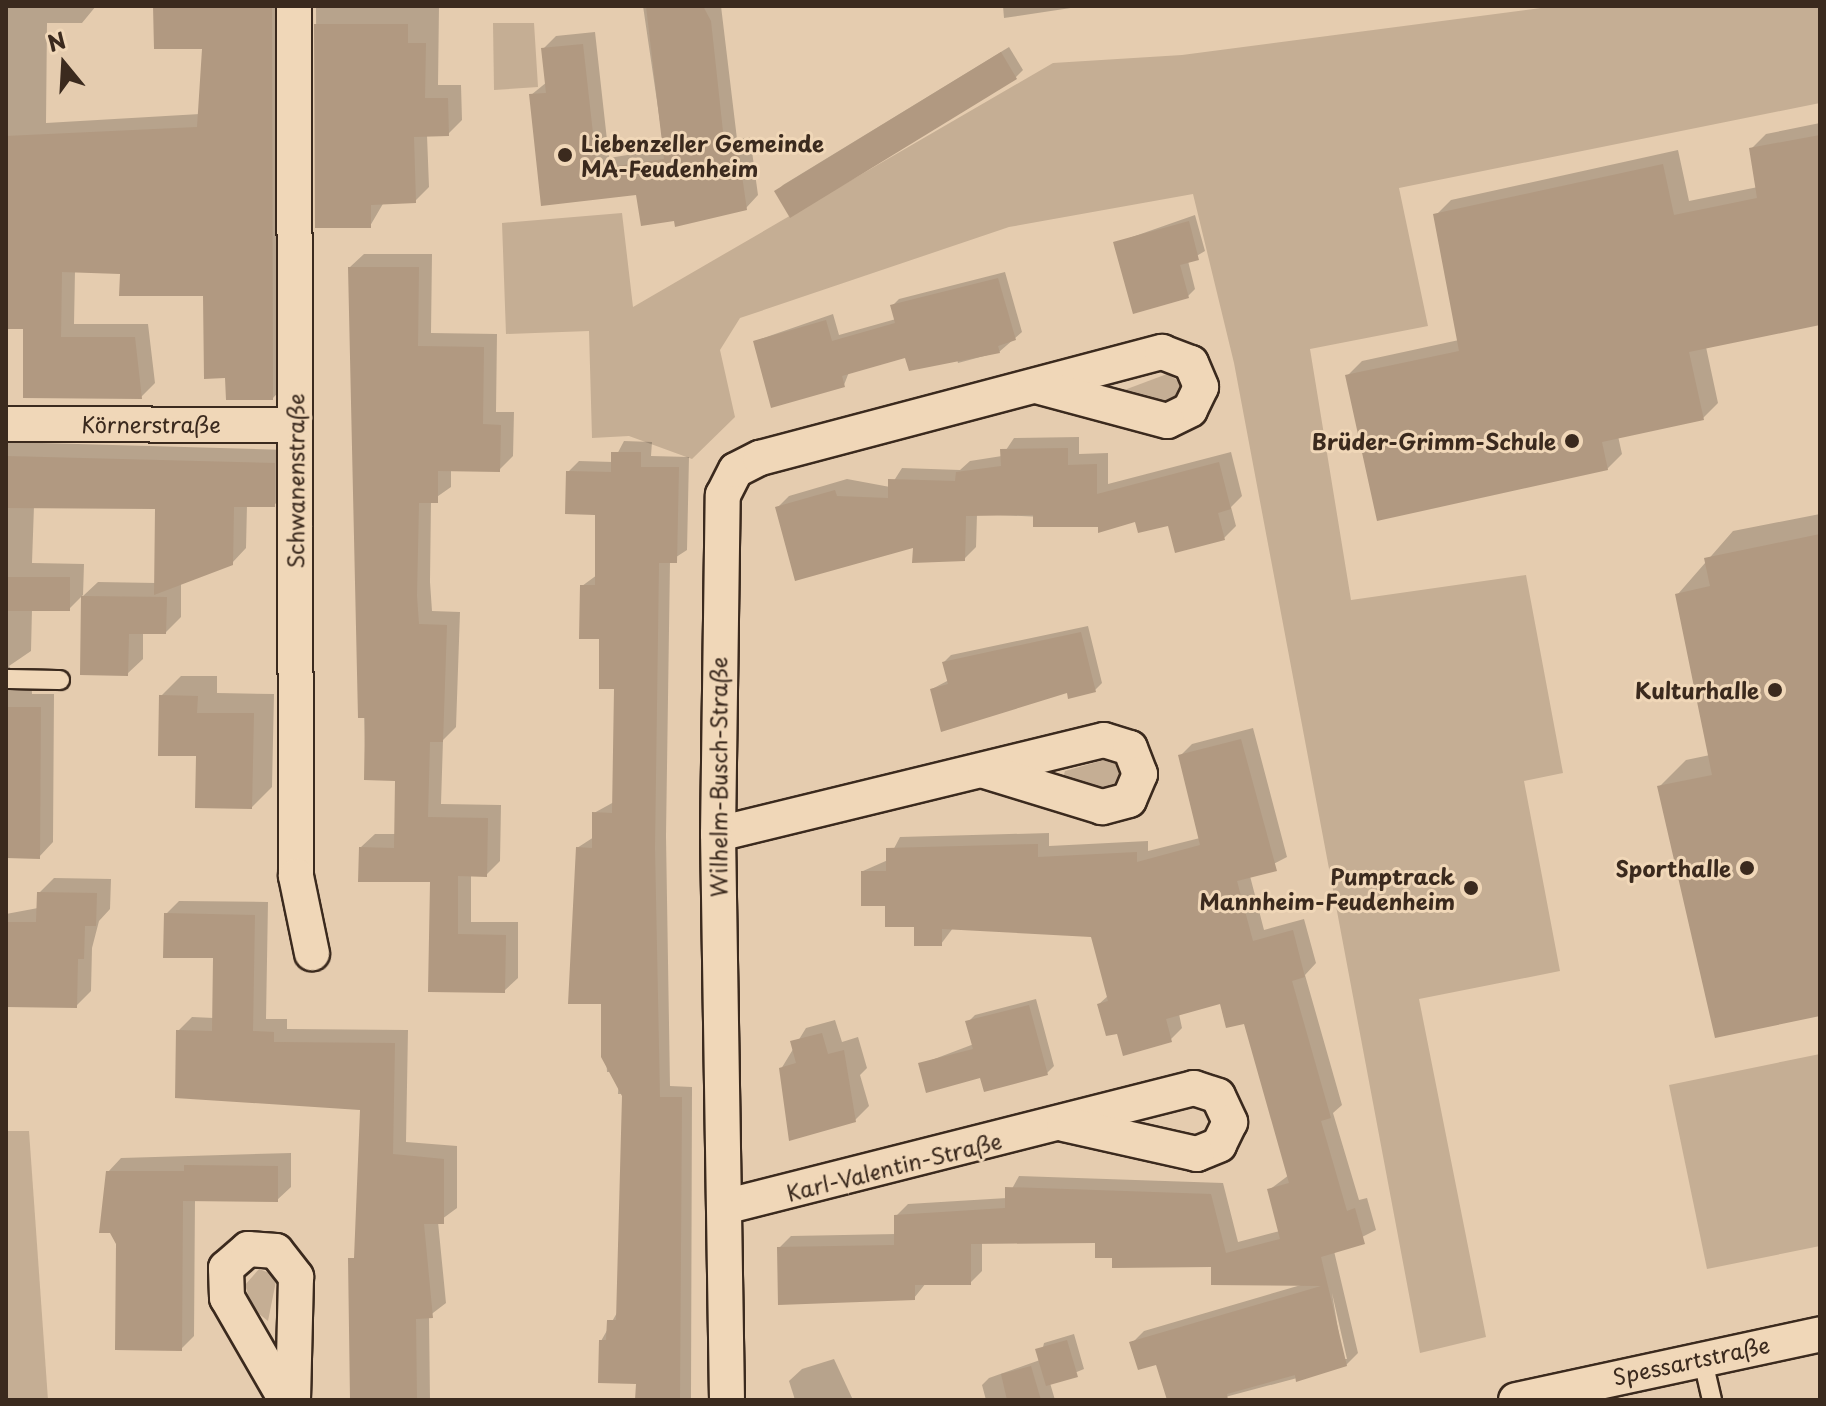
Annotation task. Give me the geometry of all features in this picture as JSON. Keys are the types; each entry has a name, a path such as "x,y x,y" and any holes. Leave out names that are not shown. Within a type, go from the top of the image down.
{"street":[{"name":"Schwanenstraße","path":"294,6 296,876 312,953"},
{"name":"Wilhelm-Busch-Straße","path":"727,1400 718,834 723,495 736,470 1036,386"},
{"name":"Körnerstraße","path":"6,424 295,425"},
{"path":"718,834 985,771"},
{"name":"Karl-Valentin-Straße","path":"724,1207 1064,1124"},
{"path":"286,1400 227,1298 226,1268 248,1249 276,1251 296,1277 293,1400"},
{"name":"Spessartstraße","path":"1516,1400 1702,1357 1820,1334"}],"lane":[{"path":"6,679 60,680"},
{"path":"1702,1357 1712,1400"}],"shaded area":[{"path":"1556,6 1820,6 1820,103 1399,188 1428,326 1310,349 1351,600 1526,575 1563,773 1524,781 1560,971 1419,999 1486,1337 1420,1353 1234,363 1193,194 1009,227 740,318 720,350 735,417 692,459 629,436 592,438 589,331 506,334 502,223 622,213 633,307 1053,63 1182,55"},
{"path":"493,23 534,23 538,87 494,90"},
{"path":"1167,374 1182,383 1177,398 1162,405 1119,392"},
{"path":"1111,758 1126,774 1119,789 1102,793 1063,778 1065,771"},
{"path":"1820,1054 1820,1246 1707,1269 1669,1085"},
{"path":"6,1131 29,1131 48,1400 6,1400"},
{"path":"259,1269 277,1276 268,1321 253,1309 245,1285"}],"building":[{"path":"153,6 272,6 273,400 226,400 225,378 204,379 203,296 119,296 120,274 62,272 61,337 135,337 142,399 23,398 23,329 6,329 6,136 197,127 202,49 154,49"},
{"path":"646,6 703,6 711,21 725,150 738,148 747,210 675,227 674,221 641,226 636,195 541,206 529,94 546,93 541,48 583,44 597,169 664,159"},
{"path":"314,24 408,24 408,43 426,43 425,98 448,98 449,136 414,137 416,203 371,205 371,228 315,228"},
{"path":"1001,52 1017,79 790,218 774,191"},
{"path":"1820,135 1820,325 1689,352 1704,420 1602,442 1608,470 1377,521 1345,375 1459,351 1433,214 1663,164 1674,215 1757,198 1749,148"},
{"path":"1189,221 1199,260 1180,265 1189,298 1133,314 1113,242"},
{"path":"348,267 419,267 418,346 484,347 483,424 501,425 500,472 438,471 438,503 419,503 417,596 419,624 447,625 443,742 430,742 428,817 488,818 487,877 458,876 458,934 506,935 505,993 428,992 430,882 358,882 359,847 394,848 395,781 364,780 365,718 358,718"},
{"path":"998,278 1016,340 998,346 1000,353 909,371 905,358 842,376 845,387 771,408 753,341 826,320 832,341 895,323 890,305"},
{"path":"1068,448 1068,465 1097,464 1097,494 1219,462 1231,509 1218,513 1225,540 1175,553 1168,526 1138,533 1135,522 1098,533 1098,527 1033,527 1033,515 966,516 965,561 912,563 913,548 795,581 775,507 835,490 837,496 888,498 888,479 955,481 956,472 1001,466 1000,449"},
{"path":"611,452 641,452 641,467 679,467 677,563 659,563 655,848 660,1097 682,1097 680,1400 635,1400 636,1384 598,1383 599,1340 606,1340 607,1320 616,1320 622,1096 601,1057 601,1004 568,1004 576,847 592,848 592,812 612,813 614,689 599,689 599,639 579,639 580,585 595,585 595,515 565,514 566,471 611,472"},
{"path":"6,456 275,463 275,507 234,507 233,565 154,595 155,509 6,508"},
{"path":"1820,534 1820,1016 1715,1038 1657,786 1712,775 1675,594 1710,586 1704,558"},
{"path":"6,577 70,577 70,611 6,611"},
{"path":"81,596 167,597 166,634 129,634 128,676 80,675"},
{"path":"1081,632 1096,692 1068,699 1067,693 941,732 930,689 948,684 942,662"},
{"path":"159,695 198,696 197,713 254,713 252,809 195,808 196,756 158,756"},
{"path":"6,707 41,707 40,859 6,858"},
{"path":"1241,739 1277,871 1237,881 1253,941 1293,930 1305,977 1292,981 1331,1118 1321,1121 1347,1211 1355,1208 1365,1244 1321,1257 1347,1366 1296,1382 1295,1375 1227,1394 1228,1400 1167,1400 1156,1365 1138,1370 1129,1342 1321,1286 1211,1285 1211,1267 1112,1268 1112,1258 1095,1258 1095,1243 971,1244 971,1285 915,1285 915,1300 778,1305 777,1247 894,1245 894,1215 1005,1208 1005,1187 1211,1194 1226,1253 1280,1239 1267,1189 1289,1183 1244,1024 1226,1028 1220,1004 1166,1019 1172,1042 1123,1056 1117,1034 1106,1036 1097,1004 1108,1001 1091,937 942,929 942,946 914,946 914,927 885,927 885,906 861,906 861,871 886,871 886,848 1038,844 1038,857 1137,852 1137,862 1200,845 1178,755"},
{"path":"37,892 97,893 96,926 85,926 84,959 78,959 77,1008 6,1007 6,922 36,922"},
{"path":"164,913 255,915 253,1031 274,1032 274,1042 395,1043 393,1154 444,1159 444,1224 424,1224 433,1318 416,1319 417,1400 350,1400 348,1258 354,1258 360,1110 175,1098 176,1030 212,1031 213,958 163,958"},
{"path":"1029,1005 1048,1075 984,1092 980,1078 926,1093 918,1063 973,1049 965,1021"},
{"path":"822,1033 828,1054 844,1050 856,1122 789,1141 779,1068 796,1063 790,1041"},
{"path":"184,1165 278,1166 278,1202 183,1201 182,1351 115,1350 116,1244 110,1233 99,1233 106,1171 184,1171"},
{"path":"1067,1340 1078,1377 1046,1386 1035,1349"},
{"path":"1031,1366 1041,1400 1007,1400 1001,1374"}],"place":[{"name":"Liebenzeller Gemeinde MA-Feudenheim","path":"565,155"},
{"name":"Brüder-Grimm-Schule","path":"1572,441"},
{"name":"Kulturhalle","path":"1775,690"},
{"name":"Sporthalle","path":"1747,868"},
{"name":"Pumptrack Mannheim-Feudenheim","path":"1471,888"}]}
